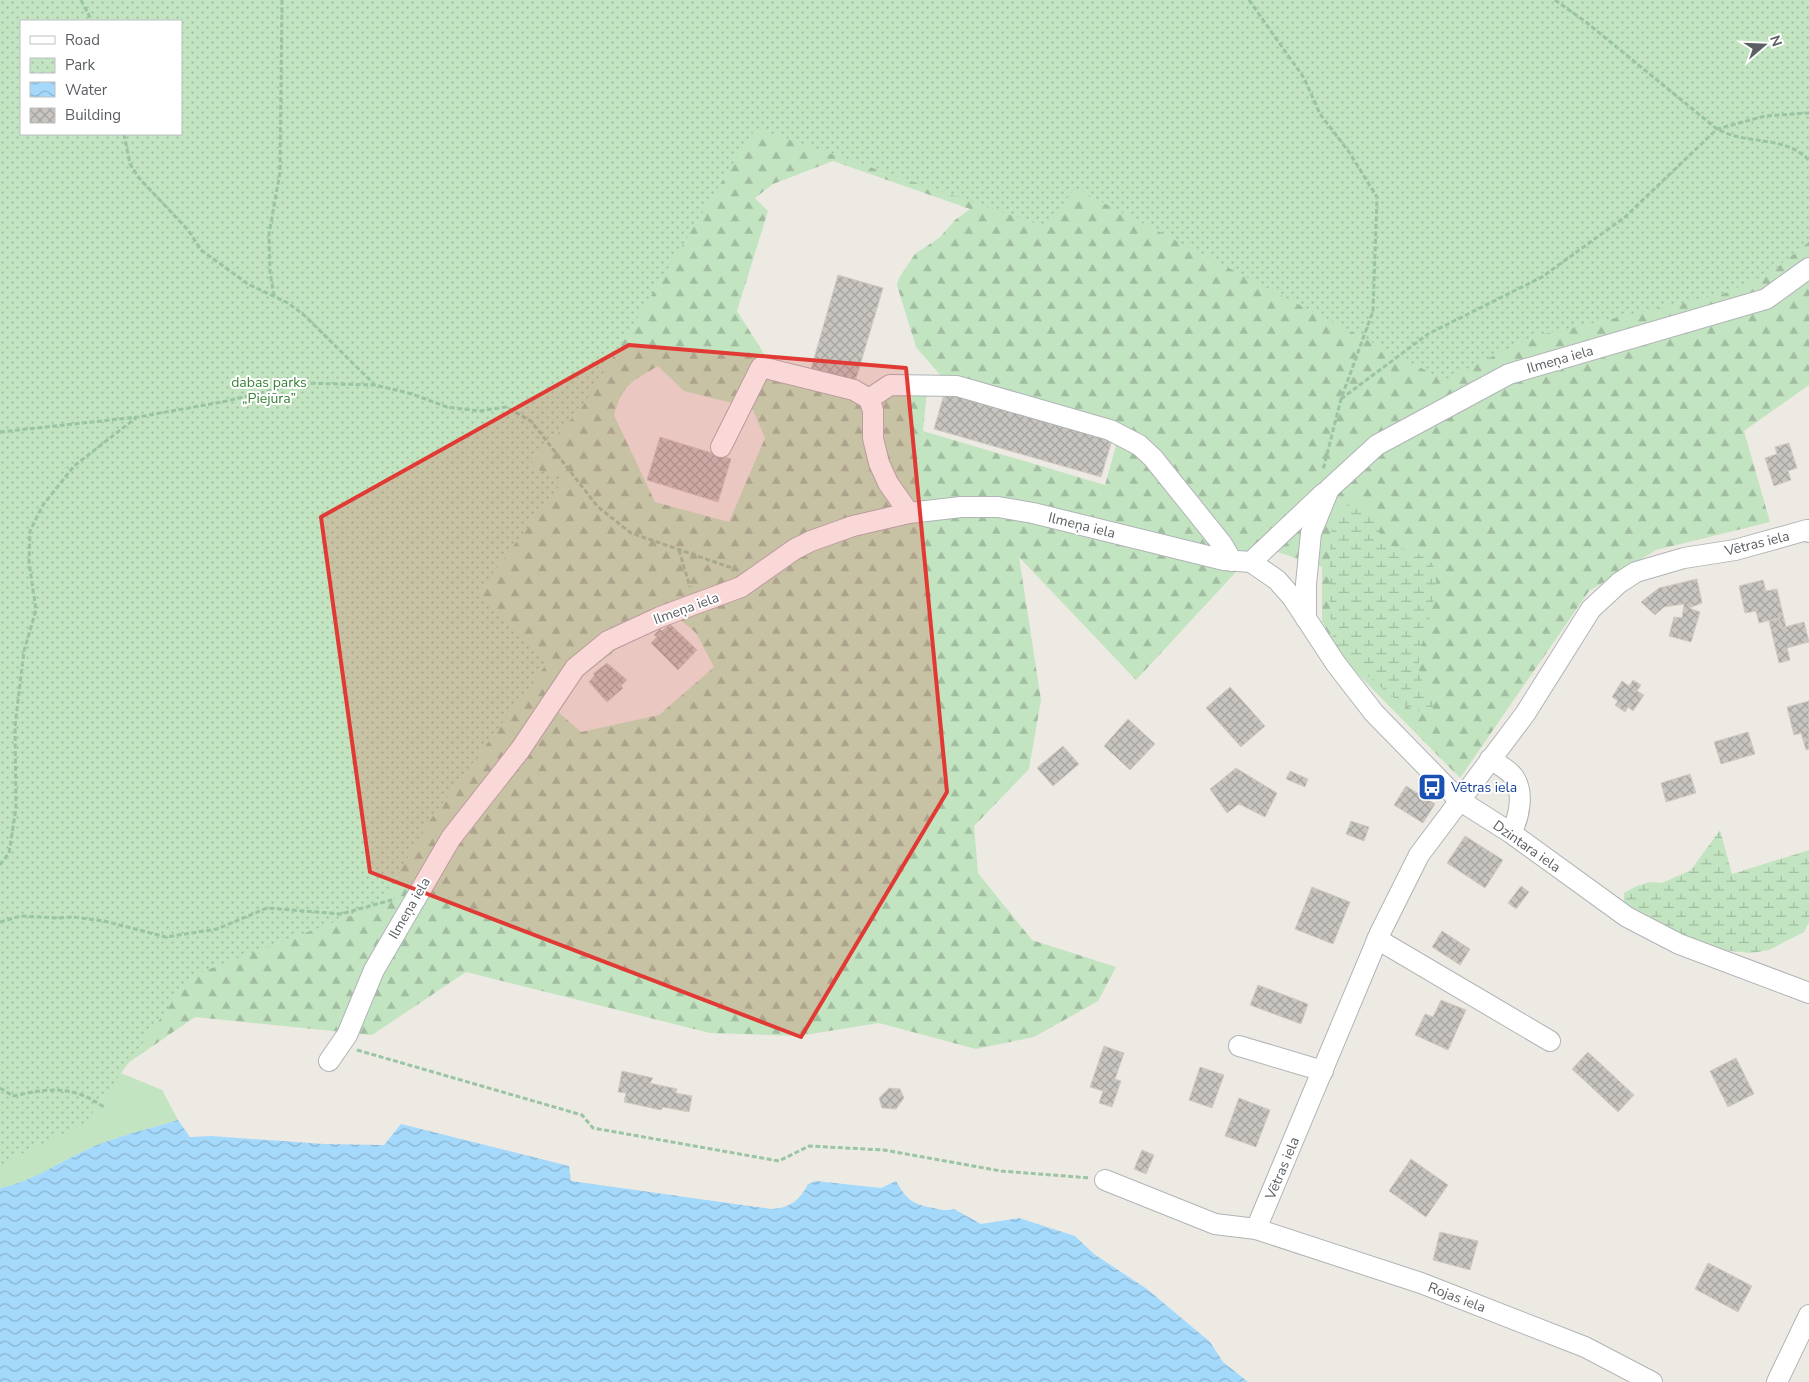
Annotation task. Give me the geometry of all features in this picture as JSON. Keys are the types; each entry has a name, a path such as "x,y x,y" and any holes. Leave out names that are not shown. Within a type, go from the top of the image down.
{"street":[{"name":"Ilmeņa iela","path":"1242,561 1329,489 1377,445 1508,374 1766,299 1809,268"},
{"path":"722,447 760,366 854,390 869,399 874,410 873,438 879,464 888,483 909,513"},
{"path":"869,399 890,385 957,386 1110,430 1139,445 1154,458 1222,544 1242,561"},
{"name":"Ilmeņa iela","path":"1306,619 1306,584 1311,533 1329,489"},
{"name":"Ilmeņa iela","path":"334,1053 347,1035 374,970 451,838 520,750 575,668 608,641 626,631 741,587 795,549 811,541 853,526 909,513 960,507 998,507 1033,513 1242,561 1277,580 1306,619"},
{"name":"Vētras iela","path":"1256,1229 1377,939 1419,855 1525,714 1591,609 1619,583 1636,572 1658,564 1735,550 1808,531"},
{"name":"Dzintara iela","path":"1306,619 1336,664 1374,713 1459,800 1511,833 1627,917 1679,944 1809,993"},
{"path":"1490,759 1513,776 1520,796 1518,820 1511,833"},
{"path":"1377,939 1550,1041"},
{"path":"1239,1046 1323,1071"},
{"name":"Rojas iela","path":"1104,1180 1215,1224 1256,1229 1430,1286 1585,1347 1652,1382"},
{"path":"1777,1382 1809,1315"}],"path":[{"path":"81,0 91,20"},
{"path":"274,296 270,272 269,234 280,172 282,0"},
{"path":"1249,0 1304,78 1320,114 1349,152 1377,197 1373,311 1342,399 1322,474 1329,489"},
{"path":"1555,0 1586,22 1716,130 1732,137 1776,142 1800,151 1809,160"},
{"path":"1342,399 1428,334 1542,278 1625,217 1716,130 1765,116 1809,113"},
{"path":"124,135 130,164 139,178 188,230 201,250 248,284 274,296 304,315 375,385"},
{"path":"0,432 138,417 222,402 303,383 375,385 412,394 447,407 479,411 506,406 531,421 598,507 631,533 757,576"},
{"path":"0,865 9,853 11,844 16,808 15,726 24,651 36,610 29,562 30,531 43,505 74,466 138,417"},
{"path":"678,550 696,604"},
{"path":"0,922 21,916 72,917 104,921 166,937 181,936 217,929 267,908 341,914 419,890"},
{"path":"334,1053 582,1115 593,1128 779,1161 809,1146 884,1150 1001,1171 1104,1180"},
{"path":"0,1088 13,1096 37,1091 66,1089 88,1096 104,1107"}],"highlighted area":[{"path":"629,345 906,368 947,792 801,1037 370,872 321,517"}],"green space":[{"path":"0,0 1809,0 1809,385 1744,431 1770,522 1656,550 1589,591 1460,778 1340,656 1322,621 1322,567 1260,546 1136,680 1019,557 1041,700 1029,769 974,826 978,873 1032,940 1116,967 1098,1001 1034,1037 976,1049 879,1023 798,1036 710,1033 466,972 372,1035 195,1017 0,1151","holes":["833,161 970,209 955,220 939,238 915,254 899,278 897,285 916,347 941,376 1114,424 1116,446 1105,485 923,431 928,381 883,379 865,389 768,360 737,311 768,211 755,198 773,184","658,366 684,391 752,408 765,438 729,522 655,502 614,415 617,405 629,385","677,617 696,633 714,667 659,715 581,732 555,709 584,675 617,649"]},
{"name":"dabas parks „Piejūra”","path":"0,0 1809,0 1809,242 1770,273 1723,294 1535,336 1444,380 1075,188 1046,227 755,128 583,406 528,467 565,478 477,594 548,662 431,819 379,905 191,976 85,1123 15,1157 0,1167"},
{"path":"1352,502 1365,507 1369,512 1385,544 1421,555 1433,566 1436,578 1435,593 1419,658 1420,674 1434,705 1432,709 1417,711 1398,701 1359,668 1334,639 1330,600 1333,521 1343,507"},
{"path":"1720,830 1732,874 1809,850 1809,922 1804,932 1769,950 1751,953 1722,950 1687,938 1624,903 1624,893 1635,887 1649,882 1662,883 1691,870"},
{"path":"116,1071 162,1090 178,1120 100,1144 26,1180 0,1188 0,1151"}],"water":[{"path":"178,1120 190,1137 211,1136 324,1144 384,1145 401,1124 569,1166 571,1181 772,1209 784,1207 794,1202 802,1195 808,1184 816,1181 881,1188 896,1181 903,1193 915,1203 941,1210 954,1209 981,1224 1019,1218 1075,1236 1094,1254 1147,1289 1210,1342 1223,1362 1248,1382 0,1382 0,1188 26,1180 100,1144"}],"building":[{"path":"838,275 883,288 855,382 811,369"},
{"path":"945,391 1112,440 1101,477 934,429"},
{"path":"660,437 731,459 718,502 647,480"},
{"path":"1789,443 1797,468 1788,471 1791,480 1774,486 1765,458 1777,454 1775,447"},
{"path":"1697,579 1702,603 1689,608 1700,612 1691,642 1669,636 1674,617 1682,618 1684,604 1664,607 1655,615 1641,602 1659,588"},
{"path":"1763,580 1766,591 1777,589 1786,627 1781,628 1779,618 1759,623 1756,611 1745,613 1739,586"},
{"path":"1779,618 1781,628 1804,622 1809,642 1787,648 1790,660 1779,663 1769,621"},
{"path":"670,624 697,650 678,670 651,643 657,637 654,635 660,629 662,631"},
{"path":"607,663 627,680 621,686 623,688 607,702 589,682 595,675 593,674"},
{"path":"1633,680 1641,685 1637,691 1644,695 1633,711 1628,707 1625,712 1615,705 1618,701 1612,697 1622,681 1629,686"},
{"path":"1230,687 1265,726 1241,747 1206,708"},
{"path":"1809,701 1809,749 1806,750 1801,733 1794,735 1787,707"},
{"path":"1128,719 1155,744 1130,770 1104,746"},
{"path":"1748,732 1755,754 1721,764 1714,742"},
{"path":"1063,746 1079,764 1053,786 1037,768"},
{"path":"1236,768 1277,793 1265,817 1239,804 1227,813 1210,789"},
{"path":"1290,771 1308,779 1305,787 1286,779"},
{"path":"1690,774 1696,793 1666,802 1661,783"},
{"path":"1406,786 1435,804 1423,823 1394,805"},
{"path":"1351,821 1369,827 1364,841 1346,834"},
{"path":"1465,836 1503,860 1485,888 1447,863"},
{"path":"1521,886 1529,892 1516,909 1508,903"},
{"path":"1312,887 1350,902 1333,944 1295,929"},
{"path":"1442,931 1470,949 1460,965 1432,947"},
{"path":"1258,985 1308,1004 1301,1024 1250,1005"},
{"path":"1441,1000 1466,1010 1448,1050 1415,1035 1425,1014 1433,1017"},
{"path":"1104,1046 1124,1053 1115,1079 1121,1081 1112,1107 1099,1103 1103,1091 1090,1087"},
{"path":"1588,1052 1634,1095 1618,1112 1572,1069"},
{"path":"1736,1058 1754,1094 1728,1107 1710,1071"},
{"path":"1200,1067 1224,1075 1212,1108 1189,1100"},
{"path":"622,1071 653,1078 650,1083 677,1089 676,1093 692,1096 689,1112 663,1107 661,1110 624,1102 626,1093 618,1092"},
{"path":"889,1088 900,1089 904,1098 896,1109 882,1108 879,1098"},
{"path":"1239,1098 1270,1110 1256,1147 1225,1136"},
{"path":"1142,1150 1154,1155 1146,1174 1134,1169"},
{"path":"1411,1159 1448,1185 1426,1217 1389,1191"},
{"path":"1440,1232 1478,1241 1470,1270 1433,1260"},
{"path":"1708,1263 1752,1286 1738,1312 1695,1289"}],"place":[{"name":"Vētras iela","path":"1432,787"}]}
